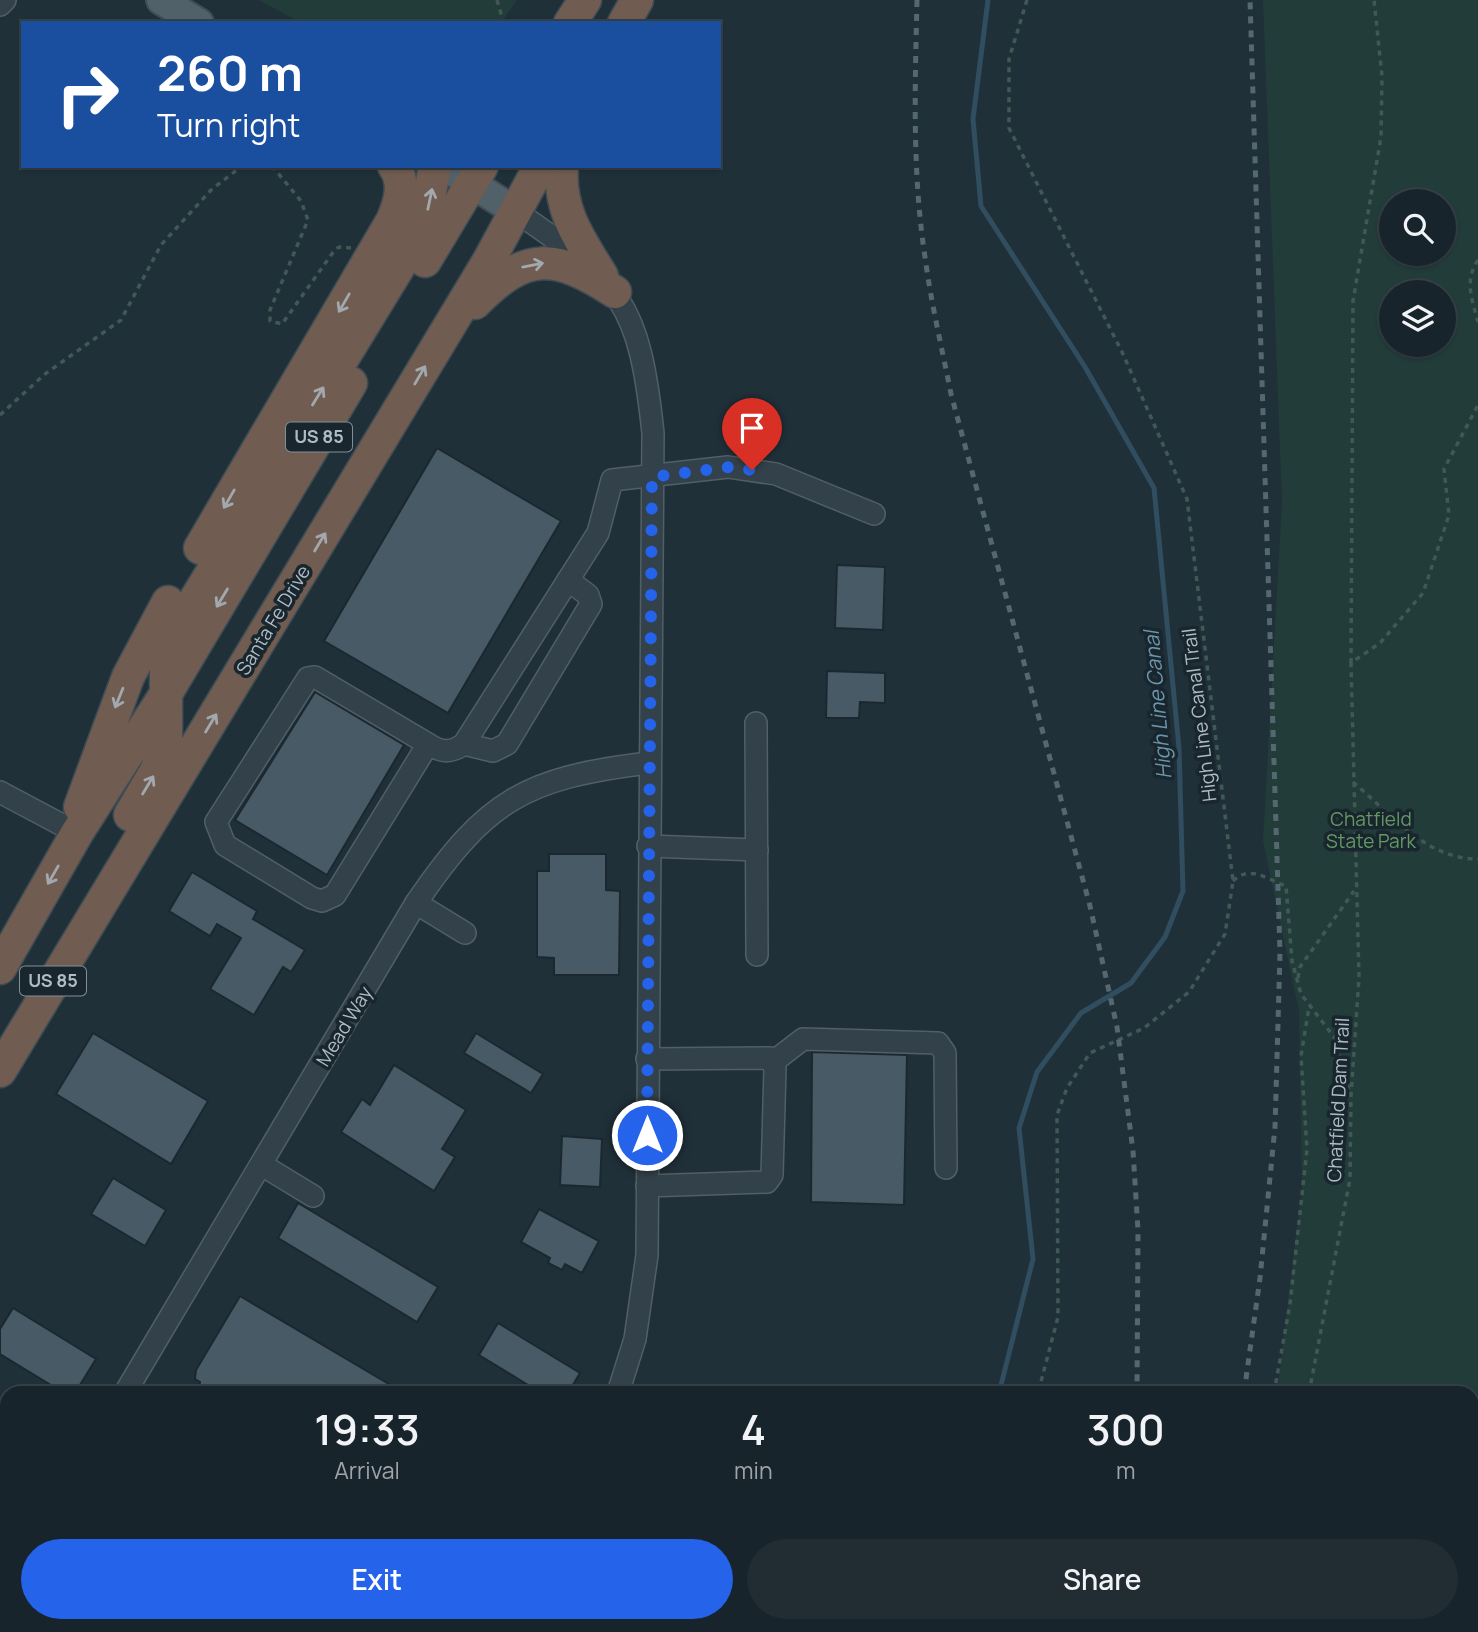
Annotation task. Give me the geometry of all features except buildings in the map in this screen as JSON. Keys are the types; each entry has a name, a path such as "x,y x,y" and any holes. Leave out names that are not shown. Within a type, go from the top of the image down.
{"highway":[{"path":"571,21 585,0"},
{"path":"625,21 637,0"},
{"path":"77,833 81,797 128,677 151,631 392,220 401,193 400,179 395,168"},
{"path":"0,1033 156,771 166,740 166,653 170,640 416,237 425,219 435,168"},
{"name":"Santa Fe Drive","path":"0,1071 442,336 539,168"},
{"path":"562,168 565,211 609,284"},
{"name":"US 85","path":"0,968 77,833 167,692 477,175"},
{"path":"442,336 499,279 531,264 565,266 609,284"}],"main road":[{"path":"161,0 197,21"},
{"path":"451,168 477,175 515,211"}],"street":[{"path":"0,5 5,0"},
{"path":"515,211 580,256 609,284 632,325 646,372 653,433 648,763 647,1255 635,1339 620,1386"},
{"path":"428,744 335,895 322,901 312,898 225,845 219,835 216,822 308,678 315,677 428,744 439,751 454,751 464,744 598,533 612,480 729,467 776,474 874,514"},
{"path":"464,744 493,751 507,744 591,604 588,595 568,580"},
{"path":"756,723 757,955"},
{"name":"Mead Way","path":"129,1386 416,904 470,832 512,800 543,784 576,773 648,763"},
{"path":"0,792 77,833"},
{"path":"648,846 757,850"},
{"path":"416,904 465,933"},
{"path":"773,1062 803,1040 939,1044 945,1053 946,1168"},
{"path":"647,1059 770,1058 773,1062 772,1175 767,1181 647,1185"},
{"path":"261,1164 313,1196"}],"path":[{"path":"497,0 501,21"},
{"name":"High Line Canal Trail","path":"1027,0 1009,59 1009,128 1123,355 1187,499 1233,881 1226,934 1189,992 1144,1028 1090,1053 1067,1088 1057,1115 1058,1317 1040,1386"},
{"name":"Chatfield Dam Trail","path":"1310,1386 1350,1179 1351,1096 1359,977 1354,890 1351,663 1353,301 1381,137 1382,76 1374,0"},
{"path":"0,415 45,374 121,320 161,245 211,190 239,168"},
{"path":"274,168 301,201 308,220 270,310 270,321 282,324 334,251 345,246 354,249"},
{"path":"1478,260 1472,269 1469,287 1478,322"},
{"path":"1351,663 1380,643 1423,593 1449,515 1444,468 1478,405"},
{"path":"1353,782 1415,837 1457,859 1478,859"},
{"path":"1233,881 1246,873 1257,874 1286,886 1292,961 1309,1007 1334,1037 1351,1096"},
{"path":"1298,980 1300,967 1354,890"},
{"path":"1275,1386 1290,1304 1307,1149 1301,1056 1309,1007"}],"green space":[{"path":"259,0 517,0 502,21 297,21"},
{"name":"Chatfield State Park","path":"1263,0 1478,0 1478,1386 1278,1386 1302,1189 1299,1011 1263,841 1282,502"}],"waterway":[{"name":"High Line Canal","path":"988,0 973,119 981,206 1085,367 1154,488 1179,748 1183,891 1165,937 1131,983 1081,1013 1037,1072 1019,1128 1033,1259 1001,1386"}],"railway":[{"path":"917,0 916,161 921,225 933,308 951,394 1090,906 1117,1027 1133,1151 1138,1230 1137,1386"},
{"path":"1245,1386 1260,1278 1275,1127 1280,953 1250,0"}],"route":[{"path":"647,1135 652,477 729,467 752,470"}]}
